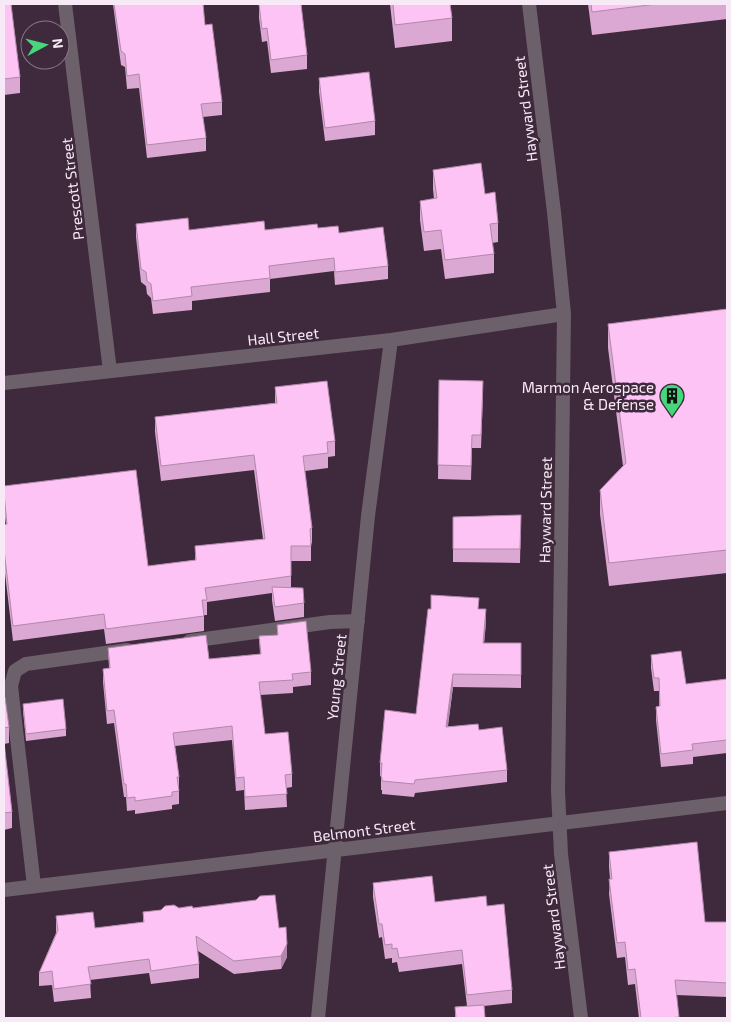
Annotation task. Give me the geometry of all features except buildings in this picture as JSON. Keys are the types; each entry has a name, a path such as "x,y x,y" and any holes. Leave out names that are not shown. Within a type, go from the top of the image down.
{"street":[{"name":"Prescott Street","path":"66,4 110,371"},
{"name":"Hayward Street","path":"529,4 554,212 564,314 558,665 559,823 581,1018"},
{"name":"Hall Street","path":"4,383 391,340 564,314"},
{"name":"Young Street","path":"318,1018 368,516 391,340"},
{"path":"174,644 330,622 358,622"},
{"path":"34,886 11,686 15,671 26,664 144,648"},
{"name":"Belmont Street","path":"4,890 727,803"}],"place":[{"name":"Marmon Aerospace & Defense","path":"672,417"}]}
